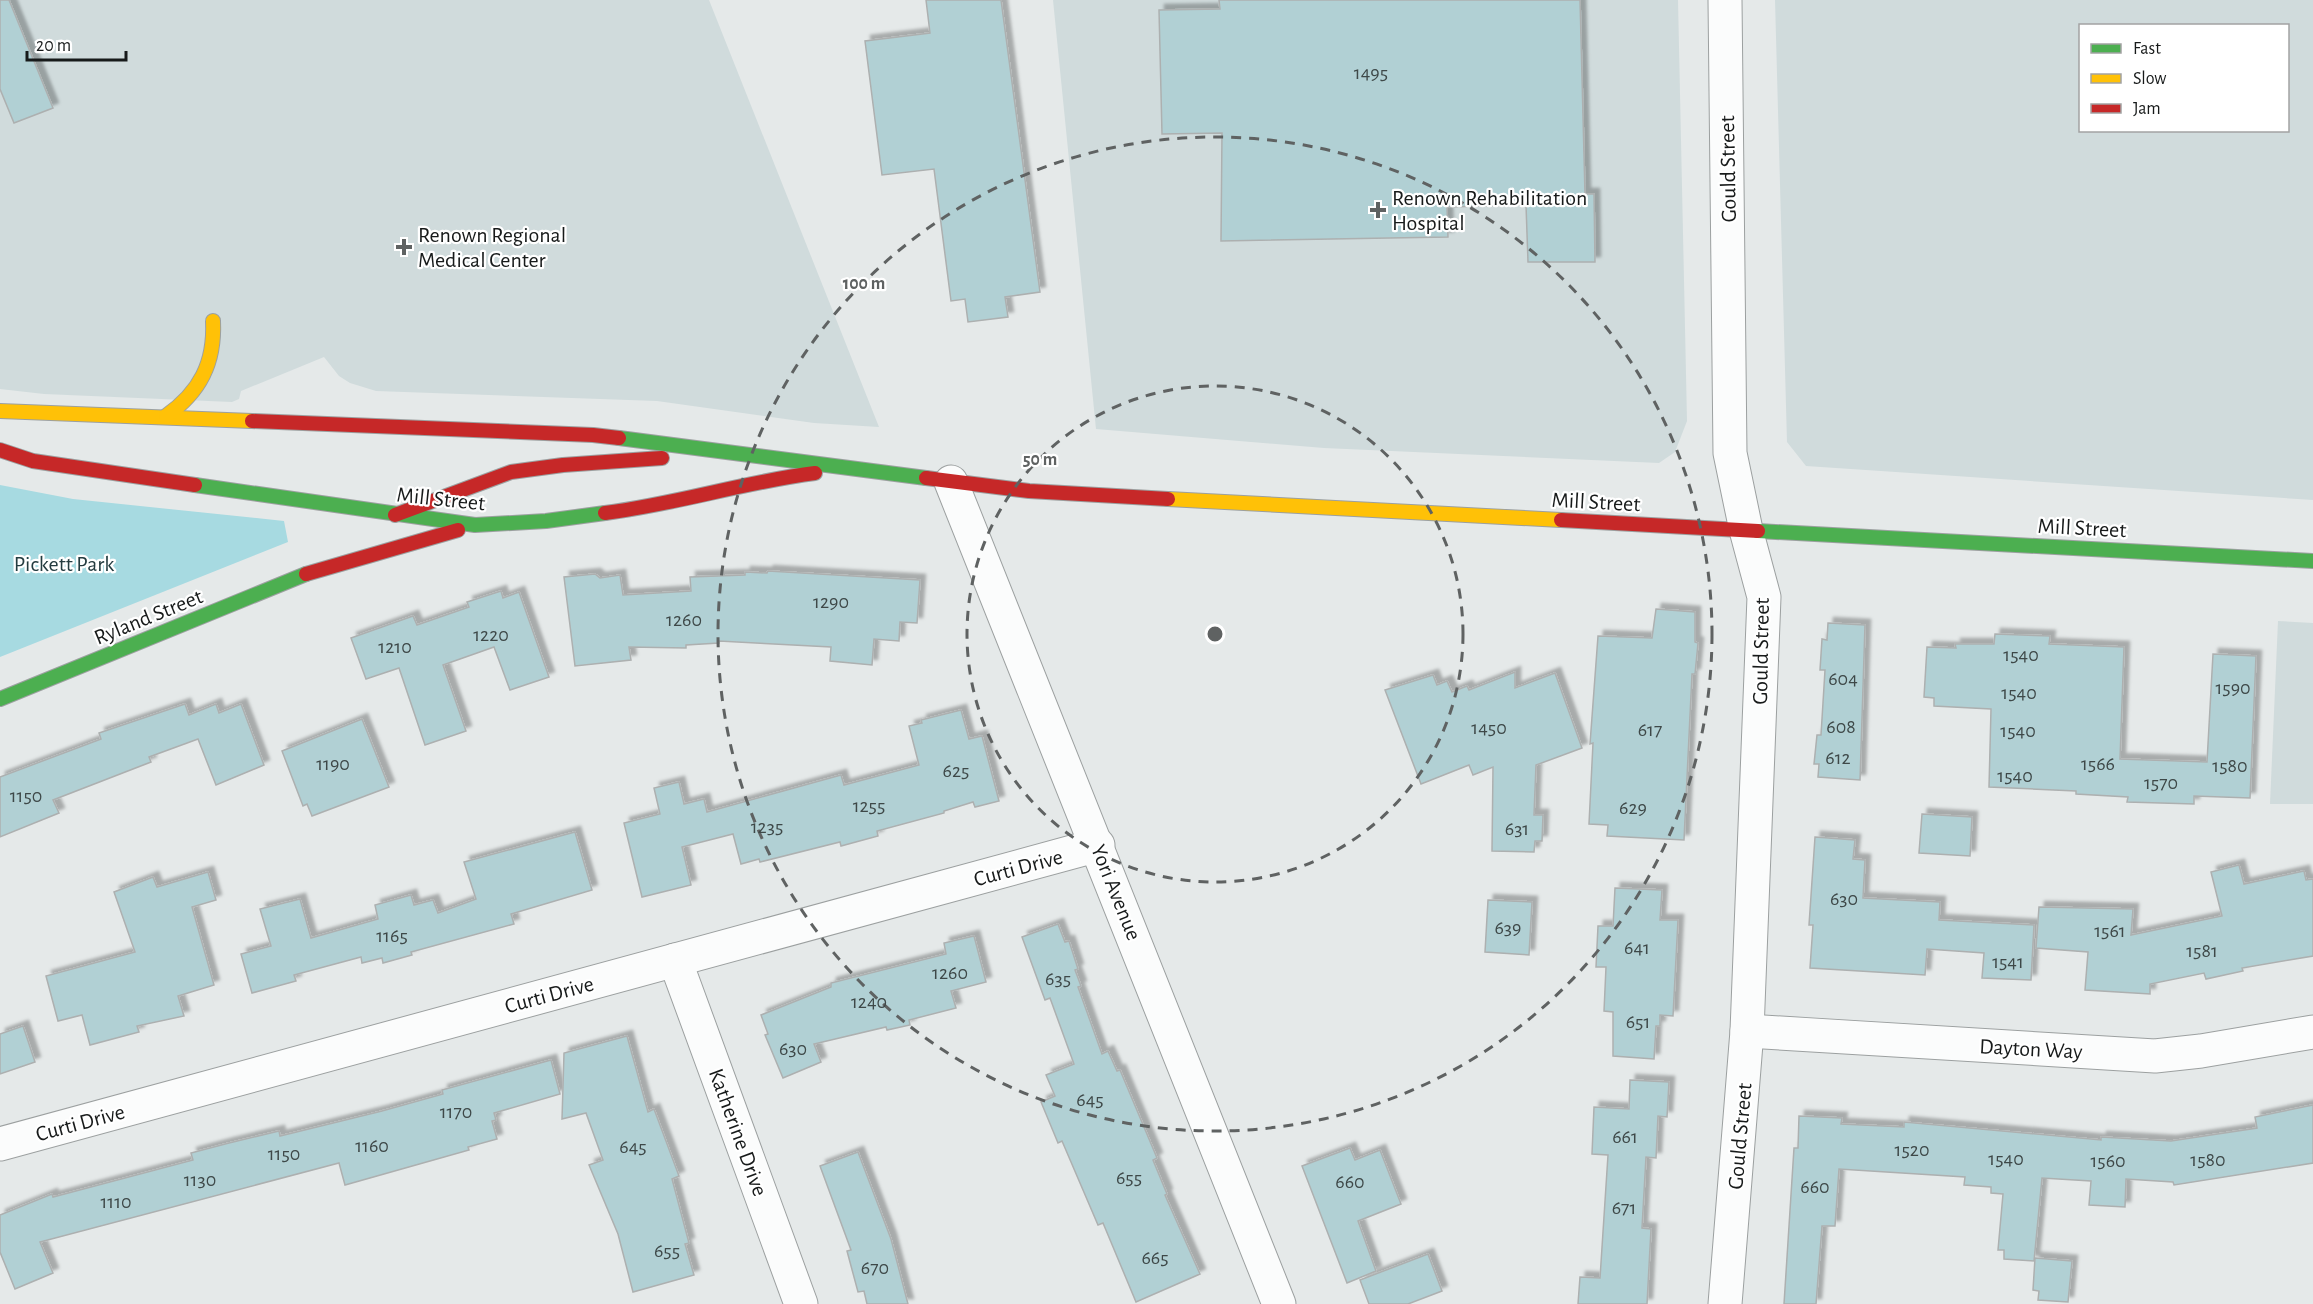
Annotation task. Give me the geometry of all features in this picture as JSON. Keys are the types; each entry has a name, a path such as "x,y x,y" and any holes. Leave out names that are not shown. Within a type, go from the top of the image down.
{"main road":[{"path":"166,416 194,395 204,379 214,350 213,321"},
{"name":"Mill Street","path":"0,411 532,431 645,440 951,482 1082,494 2313,561"},
{"name":"Mill Street","path":"0,450 33,461 475,525 546,521 660,506 784,477 826,472 879,471"},
{"path":"378,526 396,515 511,472 619,460 748,453"},
{"path":"313,571 475,525"},
{"path":"313,571 343,548"},
{"name":"Ryland Street","path":"0,699 313,571"}],"street":[{"name":"Gould Street","path":"1725,0 1730,453 1746,530 1764,597 1747,1031 1725,1304"},
{"name":"Yori Avenue","path":"951,482 1098,845 1279,1304"},
{"name":"Curti Drive","path":"0,1144 1098,845"},
{"name":"Katherine Drive","path":"675,960 801,1304"},
{"name":"Dayton Way","path":"1747,1031 2155,1056 2201,1051 2313,1032"}],"shaded area":[{"name":"Renown Regional Medical Center","path":"0,0 709,0 879,427 814,423 657,401 376,391 350,383 339,376 324,357 241,391 239,399 232,402 44,394 0,389"},
{"name":"Renown Rehabilitation Hospital","path":"1053,0 1678,0 1687,421 1675,452 1659,463 1324,448 1096,429"},
{"path":"1775,0 2313,0 2313,500 1806,466 1787,442"},
{"path":"2278,621 2313,623 2313,804 2270,804"}],"green space":[{"name":"Pickett Park","path":"0,485 73,499 284,521 288,542 0,657"}],"building":[{"path":"0,0 9,0 53,108 14,123 0,89"},
{"path":"926,0 1001,0 1040,292 1005,297 1008,317 968,322 965,299 951,301 934,169 882,175 865,41 930,33"},
{"path":"1219,0 1580,0 1585,194 1594,194 1595,262 1528,262 1526,205 1447,207 1448,237 1221,241 1222,133 1162,134 1159,10 1220,9"},
{"path":"768,571 920,580 917,623 900,622 899,641 874,639 872,665 830,661 831,647 719,641 719,643 686,645 686,648 629,647 631,660 575,666 564,577 595,574 600,578 620,575 623,595 691,591 690,577 745,575 745,572 767,573"},
{"path":"501,591 503,598 519,592 549,677 510,690 494,647 443,665 466,731 425,745 399,668 366,679 351,638 413,616 417,625 469,607 467,602"},
{"path":"1656,609 1695,612 1695,642 1698,643 1695,674 1692,674 1684,840 1607,836 1608,825 1589,824 1593,743 1590,744 1598,636 1652,638"},
{"path":"1828,623 1865,625 1860,780 1818,777 1819,764 1814,764 1817,735 1821,735 1825,670 1820,670 1822,639 1827,640"},
{"path":"1995,634 2050,636 2049,644 2124,647 2120,759 2207,762 2213,654 2256,656 2250,798 2194,796 2194,804 2127,802 2128,797 2076,794 2076,791 1989,787 1991,709 1934,706 1934,698 1924,697 1927,647 1956,648 1955,644 1994,644"},
{"path":"1515,672 1515,688 1555,673 1582,748 1536,765 1534,815 1543,815 1542,841 1535,841 1534,852 1492,851 1493,767 1473,775 1469,765 1421,784 1385,690 1433,675 1437,685 1447,681 1452,692 1467,686 1469,690"},
{"path":"185,704 189,715 216,704 219,713 241,704 264,765 216,785 198,739 149,757 151,762 53,800 59,813 0,837 0,777 101,739 99,733"},
{"path":"961,710 969,739 982,736 999,801 975,807 973,802 944,811 944,813 877,831 878,836 841,846 840,842 760,862 759,859 741,864 733,834 682,847 691,885 642,897 624,823 660,814 654,788 679,782 684,804 704,799 707,812 841,775 844,785 919,765 909,726 922,723 921,720"},
{"path":"362,719 389,787 312,816 307,804 303,806 282,751"},
{"path":"1922,814 1972,817 1970,856 1919,853"},
{"path":"575,832 592,890 511,914 514,924 411,952 412,955 383,963 382,958 362,963 361,957 294,975 296,981 252,993 241,954 271,946 260,909 300,899 311,938 378,919 375,905 411,895 414,905 433,900 438,913 476,899 464,862"},
{"path":"1815,837 1855,840 1853,859 1865,860 1863,898 1940,902 1939,920 2034,925 2031,980 1982,978 1984,953 1927,949 1925,975 1810,968 1813,925 1809,925"},
{"path":"2239,865 2244,884 2304,871 2306,880 2313,879 2313,956 2242,968 2243,971 2206,979 2204,973 2150,984 2150,994 2085,990 2088,952 2036,948 2039,907 2133,909 2131,935 2222,916 2211,872"},
{"path":"208,872 216,900 192,907 214,985 178,996 184,1016 137,1026 139,1032 90,1045 82,1015 58,1021 46,976 135,952 114,892 153,877 157,887"},
{"path":"1615,888 1662,890 1660,920 1678,920 1673,1016 1660,1015 1660,1026 1656,1026 1654,1059 1613,1056 1613,1012 1604,1011 1606,967 1596,967 1598,926 1613,926"},
{"path":"1488,900 1532,902 1529,955 1485,952"},
{"path":"1058,924 1065,942 1069,941 1078,969 1075,970 1081,986 1078,987 1102,1054 1108,1051 1117,1071 1120,1070 1157,1158 1153,1160 1167,1194 1165,1195 1200,1274 1136,1302 1103,1223 1098,1225 1062,1141 1058,1143 1041,1102 1055,1096 1046,1075 1074,1064 1050,998 1045,1000 1022,937"},
{"path":"974,936 986,982 951,991 956,1008 909,1020 910,1025 887,1030 886,1027 814,1044 821,1062 783,1078 765,1035 768,1034 761,1015 831,987 831,983 946,954 944,943"},
{"path":"23,1026 35,1062 0,1074 0,1034"},
{"path":"627,1036 648,1112 654,1109 679,1176 672,1179 689,1243 685,1244 694,1275 633,1292 618,1234 589,1165 603,1160 586,1113 562,1119 564,1053"},
{"path":"551,1060 560,1094 494,1113 496,1120 492,1121 497,1139 468,1147 469,1150 345,1185 339,1163 40,1242 53,1273 15,1289 0,1252 0,1215 52,1194 53,1197 193,1160 191,1153 229,1143 279,1131 280,1136 382,1111 443,1094 442,1090"},
{"path":"1630,1080 1669,1082 1667,1117 1658,1116 1656,1158 1646,1157 1642,1228 1651,1229 1647,1304 1578,1304 1580,1277 1600,1278 1608,1155 1592,1154 1594,1107 1629,1109"},
{"path":"2313,1105 2313,1163 2174,1185 2173,1182 2126,1179 2125,1207 2089,1205 2091,1181 2042,1178 2034,1261 2004,1259 2004,1250 1998,1250 2003,1194 1991,1193 1991,1187 1964,1185 1965,1177 1839,1169 1835,1226 1822,1226 1816,1304 1784,1304 1794,1148 1798,1148 1799,1116 1842,1118 1841,1124 1904,1127 1904,1122 2101,1140 2101,1137 2171,1141 2257,1128 2255,1117"},
{"path":"1350,1148 1355,1160 1380,1150 1401,1204 1358,1221 1376,1271 1347,1283 1302,1166"},
{"path":"858,1152 891,1239 908,1304 867,1304 864,1291 858,1292 847,1251 851,1250 820,1166"},
{"path":"1428,1254 1442,1291 1408,1304 1369,1304 1360,1280"},
{"path":"2035,1258 2072,1261 2068,1302 2038,1300 2039,1291 2033,1290"}],"traffic: fast":[{"path":"619,438 926,478"},
{"path":"195,485 475,525 546,521 605,513"},
{"path":"1758,531 2313,561"},
{"path":"0,699 306,574"}],"traffic: slow":[{"path":"166,416 188,397 203,375 211,350 213,321"},
{"path":"0,411 252,421"},
{"path":"1168,499 1561,520"}],"traffic: jam":[{"path":"252,421 619,438"},
{"path":"0,450 33,461 195,485"},
{"path":"395,515 511,472 563,465 662,458"},
{"path":"605,513 815,473"},
{"path":"926,478 1029,491 1168,499"},
{"path":"1561,520 1758,531"},
{"path":"306,574 458,530"}],"place":[{"name":"Renown Rehabilitation Hospital","path":"1378,210"},
{"name":"Renown Regional Medical Center","path":"404,247"}]}
